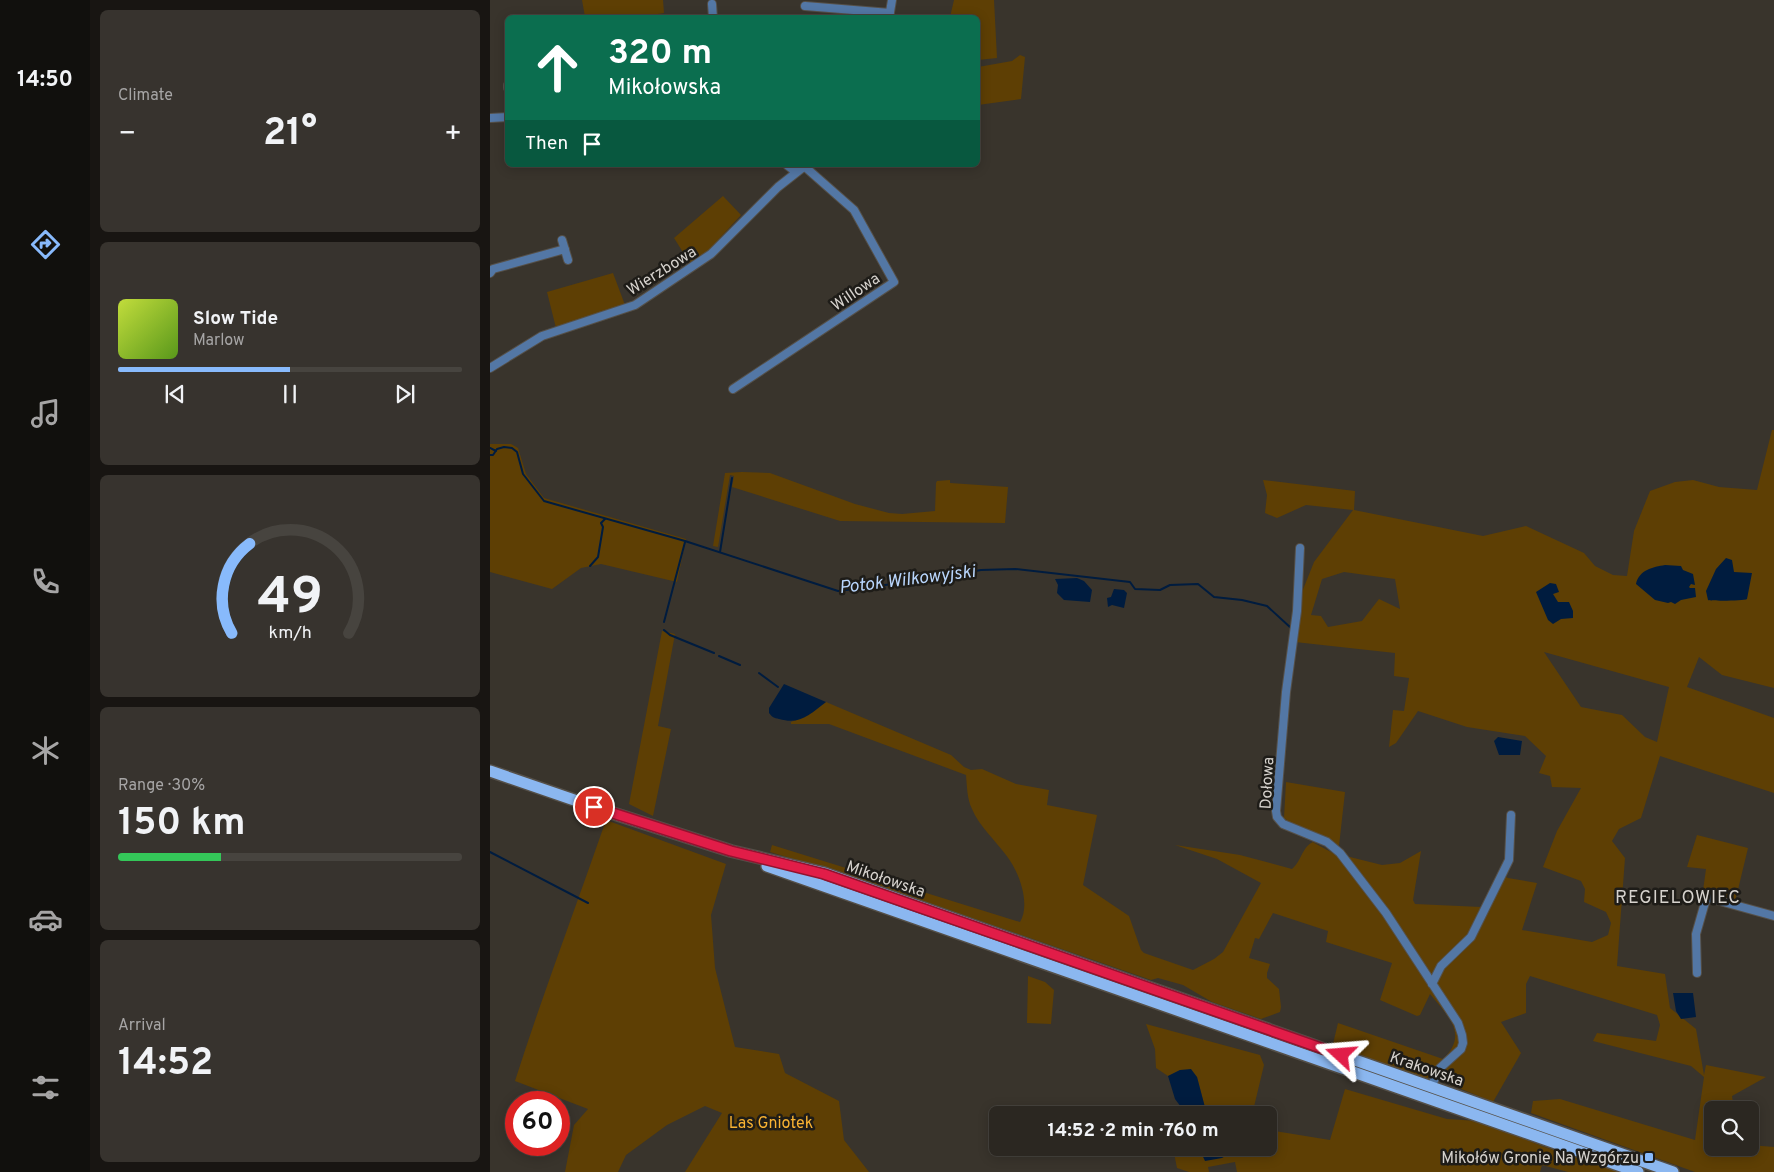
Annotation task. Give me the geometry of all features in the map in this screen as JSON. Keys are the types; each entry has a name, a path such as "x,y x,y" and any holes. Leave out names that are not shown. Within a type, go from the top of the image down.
{"main road":[{"name":"Mikołowska","path":"490,771 731,851 824,874 1028,945"},
{"name":"Mikołowska","path":"731,851 756,862 1028,958"},
{"name":"Krakowska","path":"1028,945 1673,1172"},
{"name":"Krakowska","path":"1028,958 1638,1172"}],"street":[{"path":"805,6 889,15 892,0"},
{"path":"712,4 713,15"},
{"path":"490,118 505,117"},
{"path":"790,167 796,172"},
{"name":"Wierzbowa","path":"490,368 542,336 636,305 711,254 778,187 802,167"},
{"name":"Willowa","path":"733,388 894,282 854,210 807,167"},
{"path":"562,240 568,260"},
{"path":"490,273 493,269 565,249"},
{"name":"Dołowa","path":"1300,548 1297,611 1286,692 1277,817 1283,824 1327,842 1340,853 1366,890 1386,913 1458,1024 1463,1043 1460,1049 1440,1068 1431,1087"},
{"path":"1432,984 1441,966 1472,937 1509,860 1510,815"},
{"path":"1697,973 1696,934 1706,899 1720,900 1774,916"}],"green space":[{"path":"582,0 663,0 664,13 652,15 585,15"},
{"path":"954,0 994,0 997,58 980,60 980,15 950,15"},
{"path":"1020,55 1025,57 1021,99 980,105 980,67 1012,61"},
{"path":"723,196 741,215 708,251 691,265 674,238"},
{"path":"613,273 625,305 556,328 547,292"},
{"path":"1772,430 1774,430 1774,688 1722,675 1699,657 1687,687 1774,718 1774,793 1660,756 1641,818 1619,829 1612,841 1625,858 1617,966 1665,974 1670,1008 1696,1029 1704,1075 1706,1065 1766,1077 1732,1096 1733,1101 1704,1101 1704,1156 1759,1156 1759,1146 1774,1147 1774,1172 1695,1172 1531,1113 1533,1101 1560,1099 1695,1140 1704,1077 1691,1066 1593,1041 1597,1033 1656,1041 1660,1025 1657,1015 1530,976 1526,984 1526,1013 1501,1022 1521,1053 1493,1102 1439,1080 1442,1060 1427,1079 1332,1048 1338,1023 1443,1059 1451,1050 1455,1033 1449,1018 1430,994 1420,1015 1417,1016 1380,1000 1392,963 1326,942 1328,931 1273,913 1259,939 1255,938 1249,958 1270,964 1267,978 1279,989 1280,1012 1261,1019 1212,1002 1183,985 1158,978 1151,980 856,878 770,852 772,845 1020,922 1023,915 1024,897 1019,878 1002,849 975,815 969,801 966,775 829,724 791,724 791,722 813,712 826,702 951,755 964,767 971,770 982,769 1016,784 1049,790 1047,805 1097,815 1083,885 1129,916 1141,950 1144,953 1193,970 1223,952 1261,883 1217,859 1175,845 1240,855 1292,869 1298,863 1306,847 1313,842 1339,858 1345,867 1346,856 1382,865 1400,863 1421,851 1413,900 1415,904 1481,907 1499,873 1508,878 1537,883 1522,930 1592,942 1608,935 1611,923 1606,912 1584,902 1585,889 1581,881 1543,867 1557,831 1581,788 1552,787 1550,776 1539,773 1546,756 1525,736 1467,727 1418,711 1396,743 1389,747 1393,710 1404,711 1409,678 1394,676 1395,653 1295,642 1294,612 1314,562 1353,510 1306,505 1277,518 1265,513 1267,495 1263,480 1355,491 1354,510 1483,536 1526,526 1584,553 1595,566 1613,575 1627,576 1634,531 1650,491 1675,482 1693,480 1719,487 1757,490","holes":["1344,572 1395,579 1400,609 1379,599 1362,621 1328,627 1321,616 1311,615 1322,579","1544,652 1669,687 1657,742 1645,737 1622,715 1581,707"]},
{"path":"490,444 511,444 518,448 526,474 544,498 686,539 677,582 601,564 581,568 552,589 490,572"},
{"path":"725,473 770,473 855,504 889,513 902,514 935,511 937,481 950,480 950,483 1008,487 1005,523 840,521 732,487 734,476 730,475 718,547 713,546"},
{"path":"662,631 675,634 658,726 671,729 653,816 629,804"},
{"path":"1286,782 1345,792 1339,846 1284,818"},
{"name":"Las Gniotek","path":"606,820 726,864 711,915 715,968 735,1047 779,1054 785,1073 839,1101 844,1140 869,1172 685,1172 722,1113 705,1106 667,1125 626,1155 618,1172 565,1172 568,1156 570,1156 574,1125 588,1109 570,1102 570,1091 541,1091 515,1081"},
{"path":"1697,835 1748,848 1735,902 1702,898 1706,869 1687,867"},
{"path":"841,885 1661,1172 1652,1172 840,888"},
{"path":"1028,976 1045,982 1054,990 1051,1024 1027,1023"},
{"path":"1146,1024 1260,1055 1264,1065 1254,1106 1205,1106 1197,1077 1180,1070 1168,1076 1156,1068 1155,1049"},
{"path":"1345,1089 1447,1119 1478,1121 1545,1147 1620,1172 1568,1172 1542,1165 1540,1172 1237,1172 1235,1162 1208,1167 1209,1172 1189,1172 1177,1168 1175,1156 1277,1156 1277,1131 1330,1140"}],"water":[{"path":"1726,558 1732,560 1734,572 1752,573 1747,599 1745,600 1708,600 1706,591 1716,569"},
{"path":"1665,565 1681,566 1683,570 1693,574 1695,585 1691,584 1689,587 1695,588 1696,597 1681,600 1675,604 1668,603 1655,600 1636,584 1643,572"},
{"path":"1077,578 1084,581 1092,590 1090,602 1064,600 1057,593 1058,585 1055,579"},
{"path":"1550,583 1556,584 1559,592 1553,594 1558,602 1569,602 1573,611 1573,618 1561,619 1553,624 1548,620 1536,592"},
{"path":"1114,589 1124,590 1127,593 1124,608 1112,605 1108,607 1107,598 1111,597"},
{"path":"784,684 826,702 799,720 786,721 774,718 769,713 769,708"},
{"path":"1498,737 1522,741 1520,755 1499,755 1494,741"},
{"path":"1673,993 1693,993 1696,1017 1681,1019 1676,1011"},
{"path":"1191,1069 1197,1077 1205,1106 1180,1106 1175,1099 1168,1076 1180,1070"},
{"path":"1203,1156 1225,1156 1222,1158 1205,1161"}],"waterway":[{"name":"Potok Wilkowyjski","path":"490,455 493,455 497,449 504,447 512,448 517,452 523,474 544,501 685,541 838,591 981,570 1015,569 1130,582 1135,589 1160,590 1170,585 1198,584 1214,597 1242,600 1267,606 1291,628"},
{"name":"Potok Wilkowyjski","path":"490,448 496,451"},
{"path":"720,552 732,478"},
{"path":"590,566 598,557 603,527 601,523 605,519"},
{"path":"664,622 685,542"},
{"path":"664,630 670,635 714,653"},
{"path":"719,656 740,665"},
{"path":"759,673 778,687"},
{"path":"490,852 588,903"}],"place":[{"name":"Mikołów Gronie Na Wzgórzu","path":"1649,1157"}],"district":[{"name":"REGIELOWIEC","path":"1678,897"}],"route":[{"path":"594,807 731,851 824,874 1341,1055"}]}
